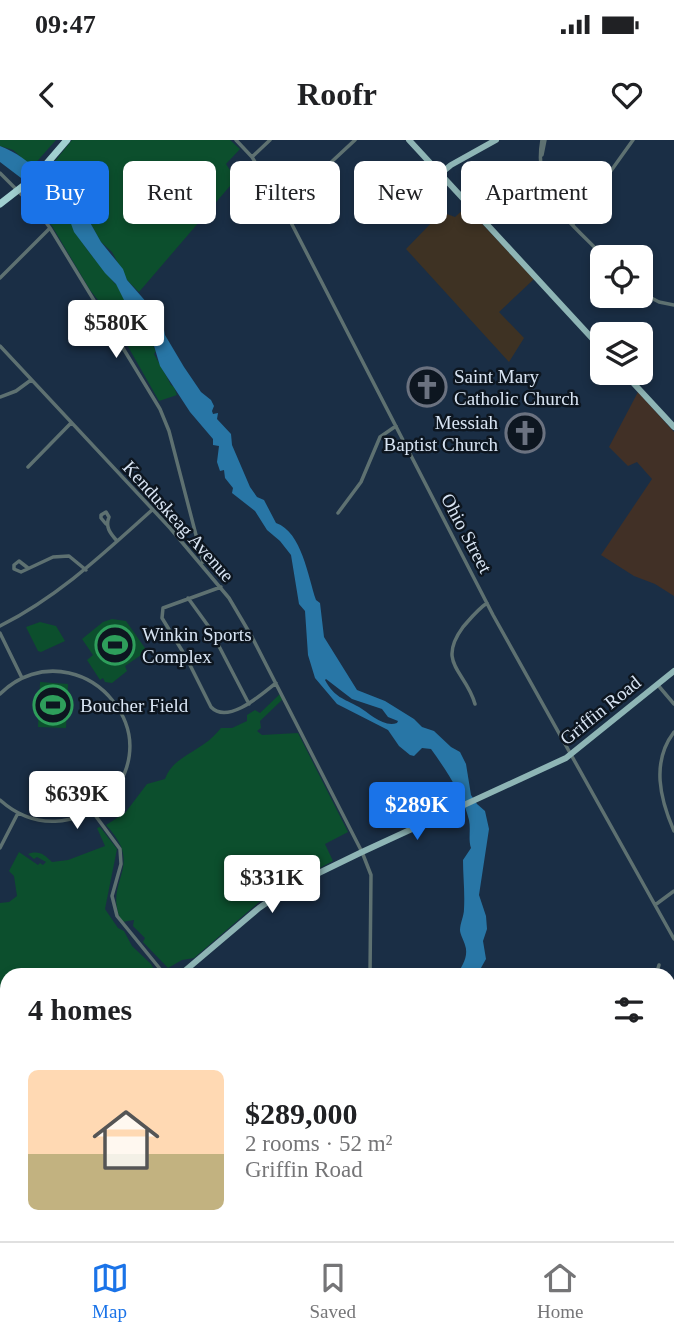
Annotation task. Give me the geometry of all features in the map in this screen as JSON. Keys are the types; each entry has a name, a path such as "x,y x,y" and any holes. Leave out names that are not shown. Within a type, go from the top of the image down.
{"highway":[{"path":"0,201 50,158 64,140"}],"main road":[{"path":"409,140 428,161"},
{"path":"447,168 496,140"},
{"path":"447,182 590,336"},
{"path":"635,385 674,427"},
{"name":"Griffin Road","path":"188,968 267,902 288,888 571,755 674,671"}],"street":[{"name":"Ohio Street","path":"236,140 255,161"},
{"path":"252,157 270,140"},
{"path":"332,161 355,140"},
{"path":"541,161 544,140"},
{"path":"612,168 632,140"},
{"path":"0,173 38,211 50,228 164,417 202,564"},
{"name":"Ohio Street","path":"292,224 488,603 674,939"},
{"path":"573,224 593,245"},
{"path":"0,278 50,228"},
{"path":"653,299 674,305"},
{"name":"Kenduskeag Avenue","path":"1,349 202,564 244,621 362,852 371,875 370,968"},
{"path":"0,397 19,389 31,380"},
{"path":"28,467 71,423"},
{"path":"338,513 361,482 380,437 396,426"},
{"path":"0,626 22,615 86,570 152,510"},
{"path":"106,524 117,541"},
{"path":"28,568 62,556 75,559 86,570"},
{"path":"221,587 163,608 162,618 186,657 211,707 222,712 250,704 276,683"},
{"path":"188,598 209,627 250,704"},
{"path":"475,704 453,662 451,650 455,638 474,613 488,603"},
{"path":"0,633 22,678"},
{"path":"0,694 22,678 51,671 72,674 97,685 107,694 119,710 128,740 126,766 114,792 92,811 74,819 54,822 35,820 18,813 0,800"},
{"path":"657,684 674,704"},
{"path":"674,732 666,742 659,776 663,806 674,831"},
{"path":"92,811 120,849 121,864 112,896 117,916 162,968"},
{"path":"0,848 18,813"},
{"path":"655,905 674,891"}],"shaded area":[{"path":"461,212 461,224 482,224 534,279 499,312 524,338 509,362 406,249 430,224 447,224 447,214 455,217"},
{"path":"638,392 674,432 674,596 655,584 634,576 601,555 652,479 637,462 628,466 609,447"}],"green space":[{"path":"0,140 56,140 37,161 25,161 13,150 0,146"},
{"path":"72,140 230,140 240,149 226,164 230,170 230,186 216,202 216,161 123,161 123,224 197,224 139,292 127,280 112,252 101,242 91,224 109,224 109,161 55,161"},
{"path":"50,224 74,224 85,247 124,295 126,305 135,314 156,351 154,354 177,395 159,401 110,315 90,290"},
{"name":"Winkin Sports Complex","path":"112,619 126,621 147,651 125,666 127,671 112,683 105,682 103,678 100,680 87,660 93,655 82,639 103,622"},
{"path":"40,622 56,626 65,641 38,651 26,627"},
{"name":"Boucher Field","path":"40,682 68,684 66,728 38,727"},
{"path":"280,694 283,699 260,721 261,728 257,731 262,735 298,733 348,832 325,844 333,861 265,897 194,958 182,960 168,968 143,942 145,938 133,926 134,920 122,922 116,896 124,864 123,853 118,840 106,825 125,813 147,784 165,779 176,763 213,737 221,728 232,728 247,721 247,715 255,710 260,713"},
{"path":"100,827 117,849 105,909 118,928 124,931 132,946 153,968 0,968 0,903 9,902 17,896 14,876 9,871 19,852 38,865 46,862 37,857 34,859 28,854 39,853 52,862 68,860 105,846 97,828"}],"water":[{"path":"0,146 27,161 21,161 21,178 0,162"},
{"path":"71,224 91,224 101,242 123,269 127,280 162,320 165,335 184,367 201,392 211,400 214,406 213,414 218,413 217,419 231,434 232,445 250,487 257,497 264,500 276,523 285,528 298,545 316,600 320,603 324,637 357,690 385,701 422,727 434,731 460,752 466,764 471,795 485,811 489,829 479,895 487,929 483,941 486,959 481,968 461,968 466,953 460,930 464,909 463,860 471,848 469,820 463,801 431,749 422,748 414,756 410,755 399,746 388,730 337,704 315,678 308,655 305,611 299,604 291,555 267,530 255,511 232,493 233,488 225,478 224,470 220,471 217,462 219,446 213,445 213,439 190,412 160,366 152,339 126,304 116,284 74,232","holes":["325,680 352,699 382,709 388,717 398,721 397,723 377,719 336,694"]}],"place":[{"name":"Saint Mary Catholic Church","path":"427,387"},
{"name":"Messiah Baptist Church","path":"525,433"},
{"name":"Winkin Sports Complex","path":"115,645"},
{"name":"Boucher Field","path":"53,705"}]}
